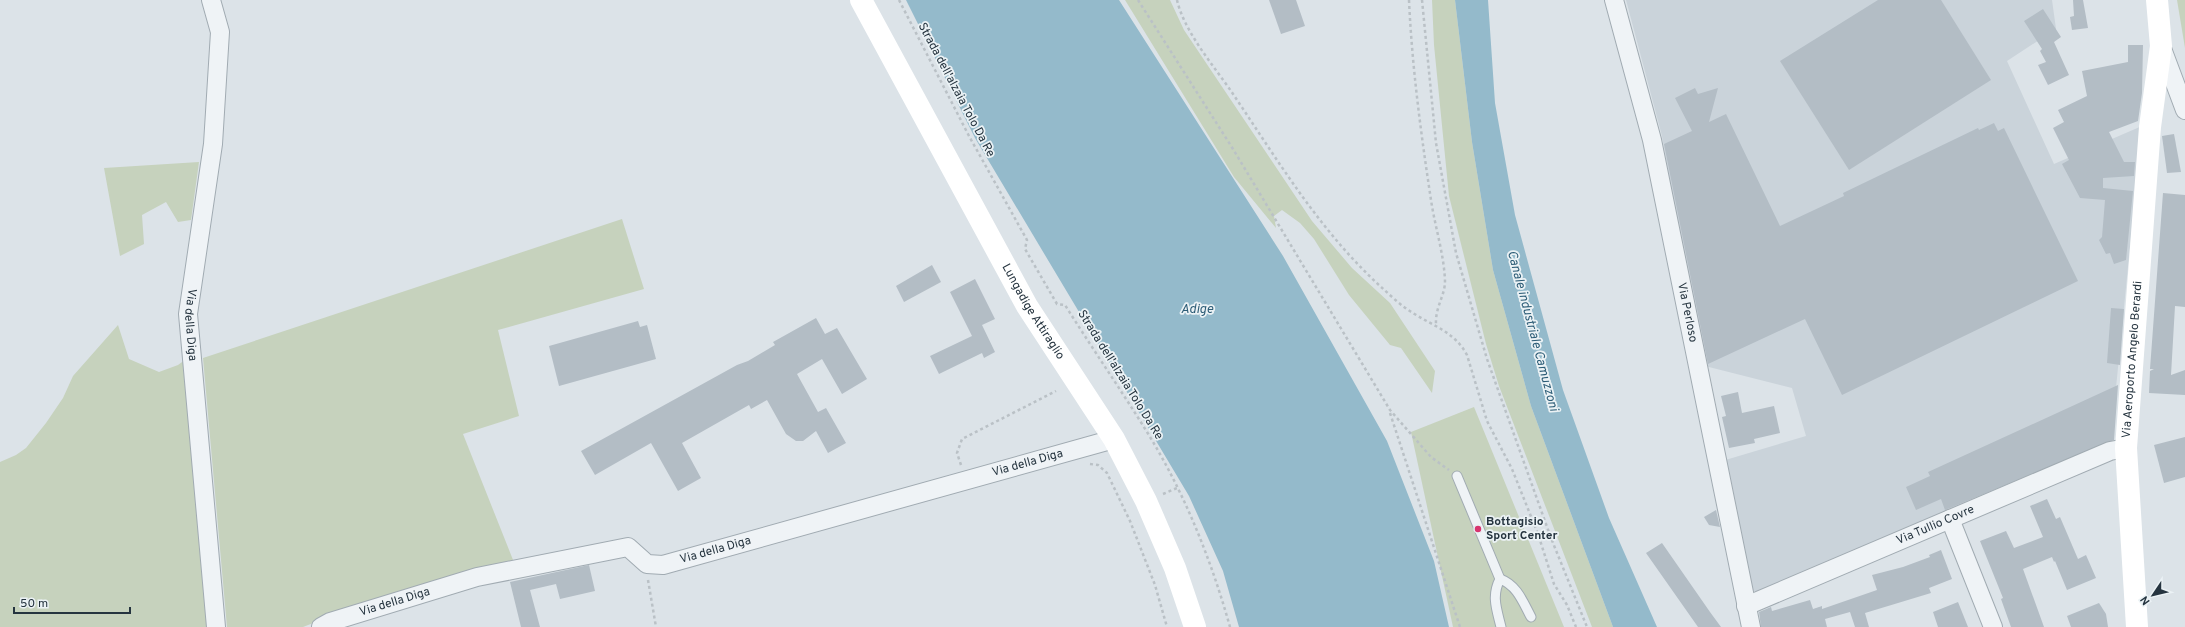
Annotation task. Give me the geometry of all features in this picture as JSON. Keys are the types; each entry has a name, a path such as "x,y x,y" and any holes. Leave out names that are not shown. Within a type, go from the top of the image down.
{"street":[{"name":"Via della Diga","path":"211,0 220,32 214,144 188,314 216,627"},
{"name":"Lungadige Attiraglio","path":"861,0 1027,306 1114,439 1146,501 1166,548 1195,627"},
{"name":"Via Perloso","path":"1614,0 1652,140 1751,627"},
{"name":"Via Aeroporto Angelo Berardi","path":"2137,627 2126,448 2150,127 2161,46 2157,0"},
{"path":"2161,46 2185,110"},
{"path":"2155,93 2163,89 2173,92 2185,113"},
{"name":"Via della Diga","path":"320,627 330,622 477,577 628,547 647,564 662,565 1114,439"},
{"name":"Via Tullio Covre","path":"1746,606 2110,451 2126,448"},
{"path":"1950,519 1993,627"}],"lane":[{"path":"1457,476 1500,579 1510,583 1518,593 1531,617"},
{"path":"1500,579 1495,589 1495,603 1501,627"}],"path":[{"name":"Strada dell'alzaia Tolo Da Re","path":"899,0 969,136 1027,240 1024,249 1057,304 1065,305 1148,433 1194,524 1218,585 1230,627"},
{"path":"1138,0 1237,156 1390,410 1431,457 1457,476"},
{"path":"1177,0 1180,11 1198,42 1311,209 1344,251 1380,286 1411,312 1451,334 1462,346 1467,354 1488,421 1512,469 1538,534 1554,584 1567,605 1576,627"},
{"path":"1409,0 1414,75 1431,201 1443,262 1445,283 1437,306 1436,325"},
{"path":"1422,0 1436,143 1456,253 1487,359 1551,538 1586,627"},
{"path":"966,480 957,453 962,439 1056,391"},
{"path":"1390,410 1460,627"},
{"path":"1085,465 1098,465 1107,473 1130,521 1155,585 1167,627"},
{"path":"647,564 648,585 656,627"}],"shaded area":[{"path":"1626,0 2052,0 2056,29 2007,61 2054,164 2142,126 2111,438 1768,591 1754,591 1745,580 1722,461 1806,436 1792,388 1701,365 1662,136"}],"green space":[{"path":"1125,0 1170,0 1184,30 1312,221 1352,268 1390,303 1435,371 1432,393 1401,348 1390,345 1349,295 1314,239 1300,223 1282,210 1274,216 1276,228 1234,177"},
{"path":"1432,0 1455,0 1472,142 1493,270 1531,406 1613,627 1592,627 1499,386 1486,344 1449,196 1434,45"},
{"path":"2177,0 2185,0 2185,48"},
{"path":"199,162 191,220 178,222 166,202 142,215 144,244 120,256 104,168"},
{"path":"622,219 644,289 498,330 519,416 463,434 517,570 339,613 303,627 227,627 203,358"},
{"path":"118,325 129,359 159,372 178,365 189,357 211,627 0,627 0,462 16,455 26,448 46,423 63,398 73,376"},
{"name":"Bottagisio Sport Center","path":"1474,407 1564,627 1453,627 1411,432"}],"water":[{"name":"Adige","path":"906,0 1119,0 1283,256 1387,441 1434,561 1449,627 1239,627 1223,571 1189,496 975,138"},
{"name":"Canale industriale Camuzzoni","path":"1455,0 1488,0 1495,103 1515,215 1563,390 1609,518 1657,627 1613,627 1531,406 1493,270 1472,142"}],"building":[{"path":"1269,0 1296,0 1305,26 1281,34"},
{"path":"1878,0 1941,0 1991,80 1849,170 1780,61"},
{"path":"2073,0 2083,0 2088,28 2072,30 2070,17 2074,16"},
{"path":"2043,9 2061,37 2054,42 2069,75 2048,85 2038,65 2046,62 2040,51 2042,49 2024,21"},
{"path":"2128,45 2143,45 2142,93 2138,121 2109,132 2124,162 2135,162 2134,176 2103,178 2103,188 2133,191 2126,260 2114,264 2110,253 2106,254 2099,240 2102,237 2105,200 2080,198 2062,164 2069,160 2053,128 2064,122 2058,110 2087,96 2082,71 2128,62"},
{"path":"1695,88 1698,94 1718,88 1709,122 1726,114 1780,226 1844,196 1843,193 1978,128 1979,130 1994,123 1998,131 2004,128 2078,281 1842,395 1805,319 1708,364 1664,144 1692,131 1675,98"},
{"path":"2174,134 2181,172 2167,173 2162,136"},
{"path":"2163,193 2185,195 2185,307 2175,306 2171,375 2185,370 2185,395 2149,393 2150,371 2154,369 2150,369"},
{"path":"932,265 941,282 904,302 896,286"},
{"path":"975,279 995,319 982,325 995,352 984,358 982,353 939,374 930,356 972,336 950,292"},
{"path":"2111,308 2124,309 2120,365 2107,363"},
{"path":"816,318 825,334 837,328 867,379 842,394 822,359 797,374 818,412 826,408 846,443 828,453 816,431 803,441 796,441 786,434 767,400 751,409 749,405 682,443 701,478 678,491 651,443 595,475 581,451 737,365 748,361 775,345 773,342"},
{"path":"638,321 640,327 647,325 656,359 559,386 549,346"},
{"path":"2118,385 2114,440 1945,510 1941,499 1916,510 1906,487 1930,476 1928,472"},
{"path":"1738,392 1742,413 1774,406 1780,433 1754,439 1755,443 1729,448 1722,417 1726,416 1721,396"},
{"path":"2185,437 2185,477 2164,483 2154,445"},
{"path":"2047,499 2056,519 2060,517 2078,559 2086,555 2096,578 2067,590 2052,557 2023,569 2044,627 2011,627 2001,599 2003,598 1980,541 2006,531 2014,548 2043,537 2030,506"},
{"path":"1716,510 1720,527 1709,525 1704,517"},
{"path":"1662,543 1721,627 1698,627 1646,553"},
{"path":"1941,550 1952,579 1929,588 1931,593 1865,613 1869,627 1855,627 1850,612 1825,619 1827,627 1761,627 1759,612 1771,607 1772,611 1810,600 1813,609 1822,606 1822,609 1877,590 1872,575 1903,567 1930,557 1929,555"},
{"path":"589,565 595,591 560,599 556,584 530,590 540,627 521,627 510,582"},
{"path":"1958,602 1968,627 1938,627 1933,612"},
{"path":"2099,603 2106,614 2108,627 2071,627 2067,616"}],"place":[{"name":"Bottagisio Sport Center","path":"1478,529"}]}
